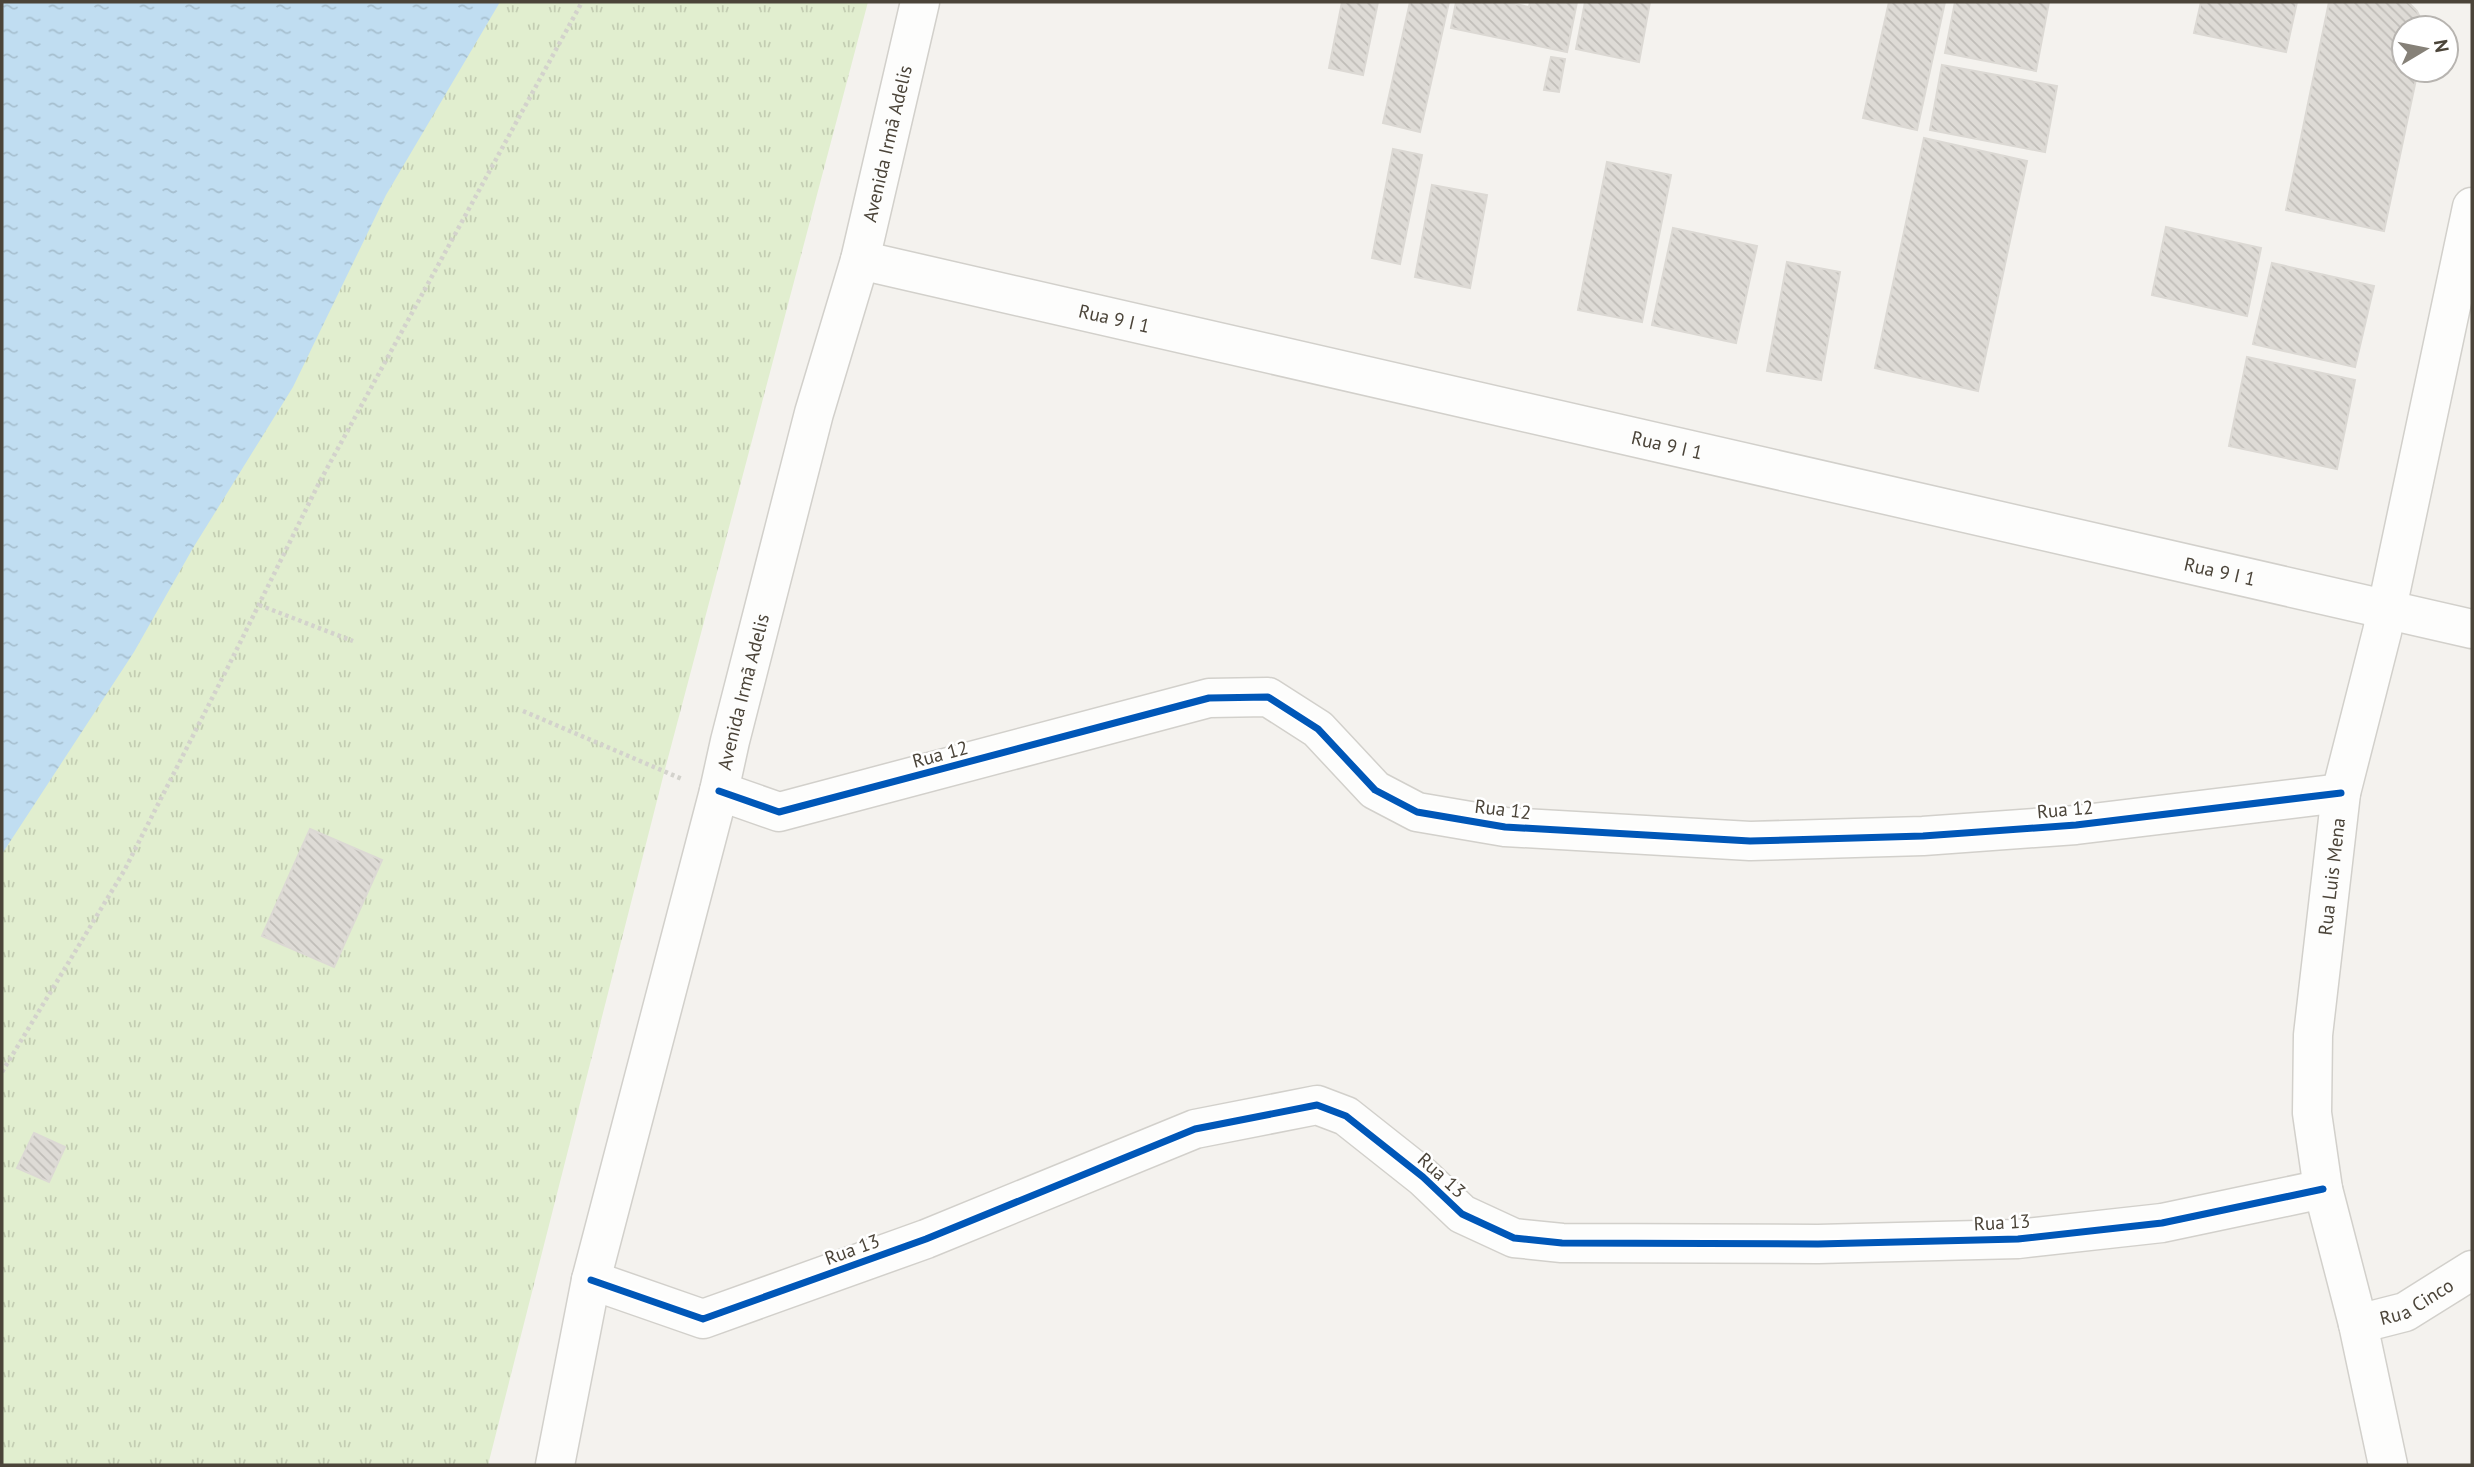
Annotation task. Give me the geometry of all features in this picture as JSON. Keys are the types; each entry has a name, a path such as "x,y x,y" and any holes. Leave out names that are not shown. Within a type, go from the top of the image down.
{"street":[{"name":"Avenida Irmã Adelis","path":"555,1465 592,1280 814,413 860,260 920,2"},
{"name":"Rua Luis Mena","path":"2388,1465 2358,1324 2323,1189 2312,1113 2313,1035 2341,793 2386,611 2472,207"},
{"name":"Rua 9 I 1","path":"860,260 2472,629"},
{"name":"Rua 12","path":"719,791 779,812 1209,698 1268,697 1318,729 1376,790 1417,812 1505,827 1750,841 1923,836 2076,824 2341,793"},
{"name":"Rua 13","path":"592,1280 703,1319 926,1239 1195,1129 1317,1105 1346,1116 1423,1177 1462,1214 1514,1238 1562,1243 1818,1244 2018,1238 2162,1223 2323,1189"},
{"name":"Rua Cinco","path":"2358,1324 2405,1312 2472,1270"}],"path":[{"path":"2,1072 124,871 319,483 582,2"},
{"path":"259,605 354,641"},
{"path":"523,711 664,773 719,791"}],"green space":[{"path":"2,2 868,2 664,773 488,1465 2,1465"}],"water":[{"path":"2,2 500,2 386,195 293,387 193,548 134,652 2,854"}],"building":[{"path":"1342,2 1378,2 1363,75 1329,68"},
{"path":"1410,2 1449,2 1420,132 1383,123"},
{"path":"1456,2 1506,2 1529,7 1530,2 1577,2 1567,52 1451,28"},
{"path":"1585,2 1650,2 1639,62 1576,49"},
{"path":"1889,2 1945,2 1917,130 1863,118"},
{"path":"1955,2 2049,2 2036,71 1945,53"},
{"path":"2201,2 2297,2 2286,52 2194,33"},
{"path":"2329,2 2408,2 2418,14 2390,14 2390,84 2415,84 2384,231 2286,210"},
{"path":"1551,57 1565,59 1559,92 1544,90"},
{"path":"1942,65 2057,86 2045,152 1930,130"},
{"path":"1924,138 2027,161 1978,391 1875,368"},
{"path":"1393,149 1422,155 1400,264 1372,258"},
{"path":"1607,162 1671,175 1642,322 1578,310"},
{"path":"1432,185 1487,195 1470,288 1415,277"},
{"path":"2166,227 2261,248 2247,316 2152,295"},
{"path":"1673,228 1757,246 1736,343 1652,325"},
{"path":"1787,262 1840,272 1821,380 1767,371"},
{"path":"2272,263 2374,286 2355,367 2253,344"},
{"path":"2247,357 2355,380 2337,469 2229,446"},
{"path":"310,829 382,860 334,967 262,936"},
{"path":"34,1133 65,1147 49,1182 17,1168"}],"cycle path":[{"path":"719,791 779,812 1209,698 1268,697 1318,729 1375,790 1417,812 1505,827 1750,841 1923,836 2076,825 2341,793"},
{"path":"591,1280 703,1319 926,1239 1195,1129 1317,1105 1346,1116 1423,1177 1462,1214 1514,1238 1562,1243 1818,1244 2018,1239 2162,1223 2323,1189"}]}
